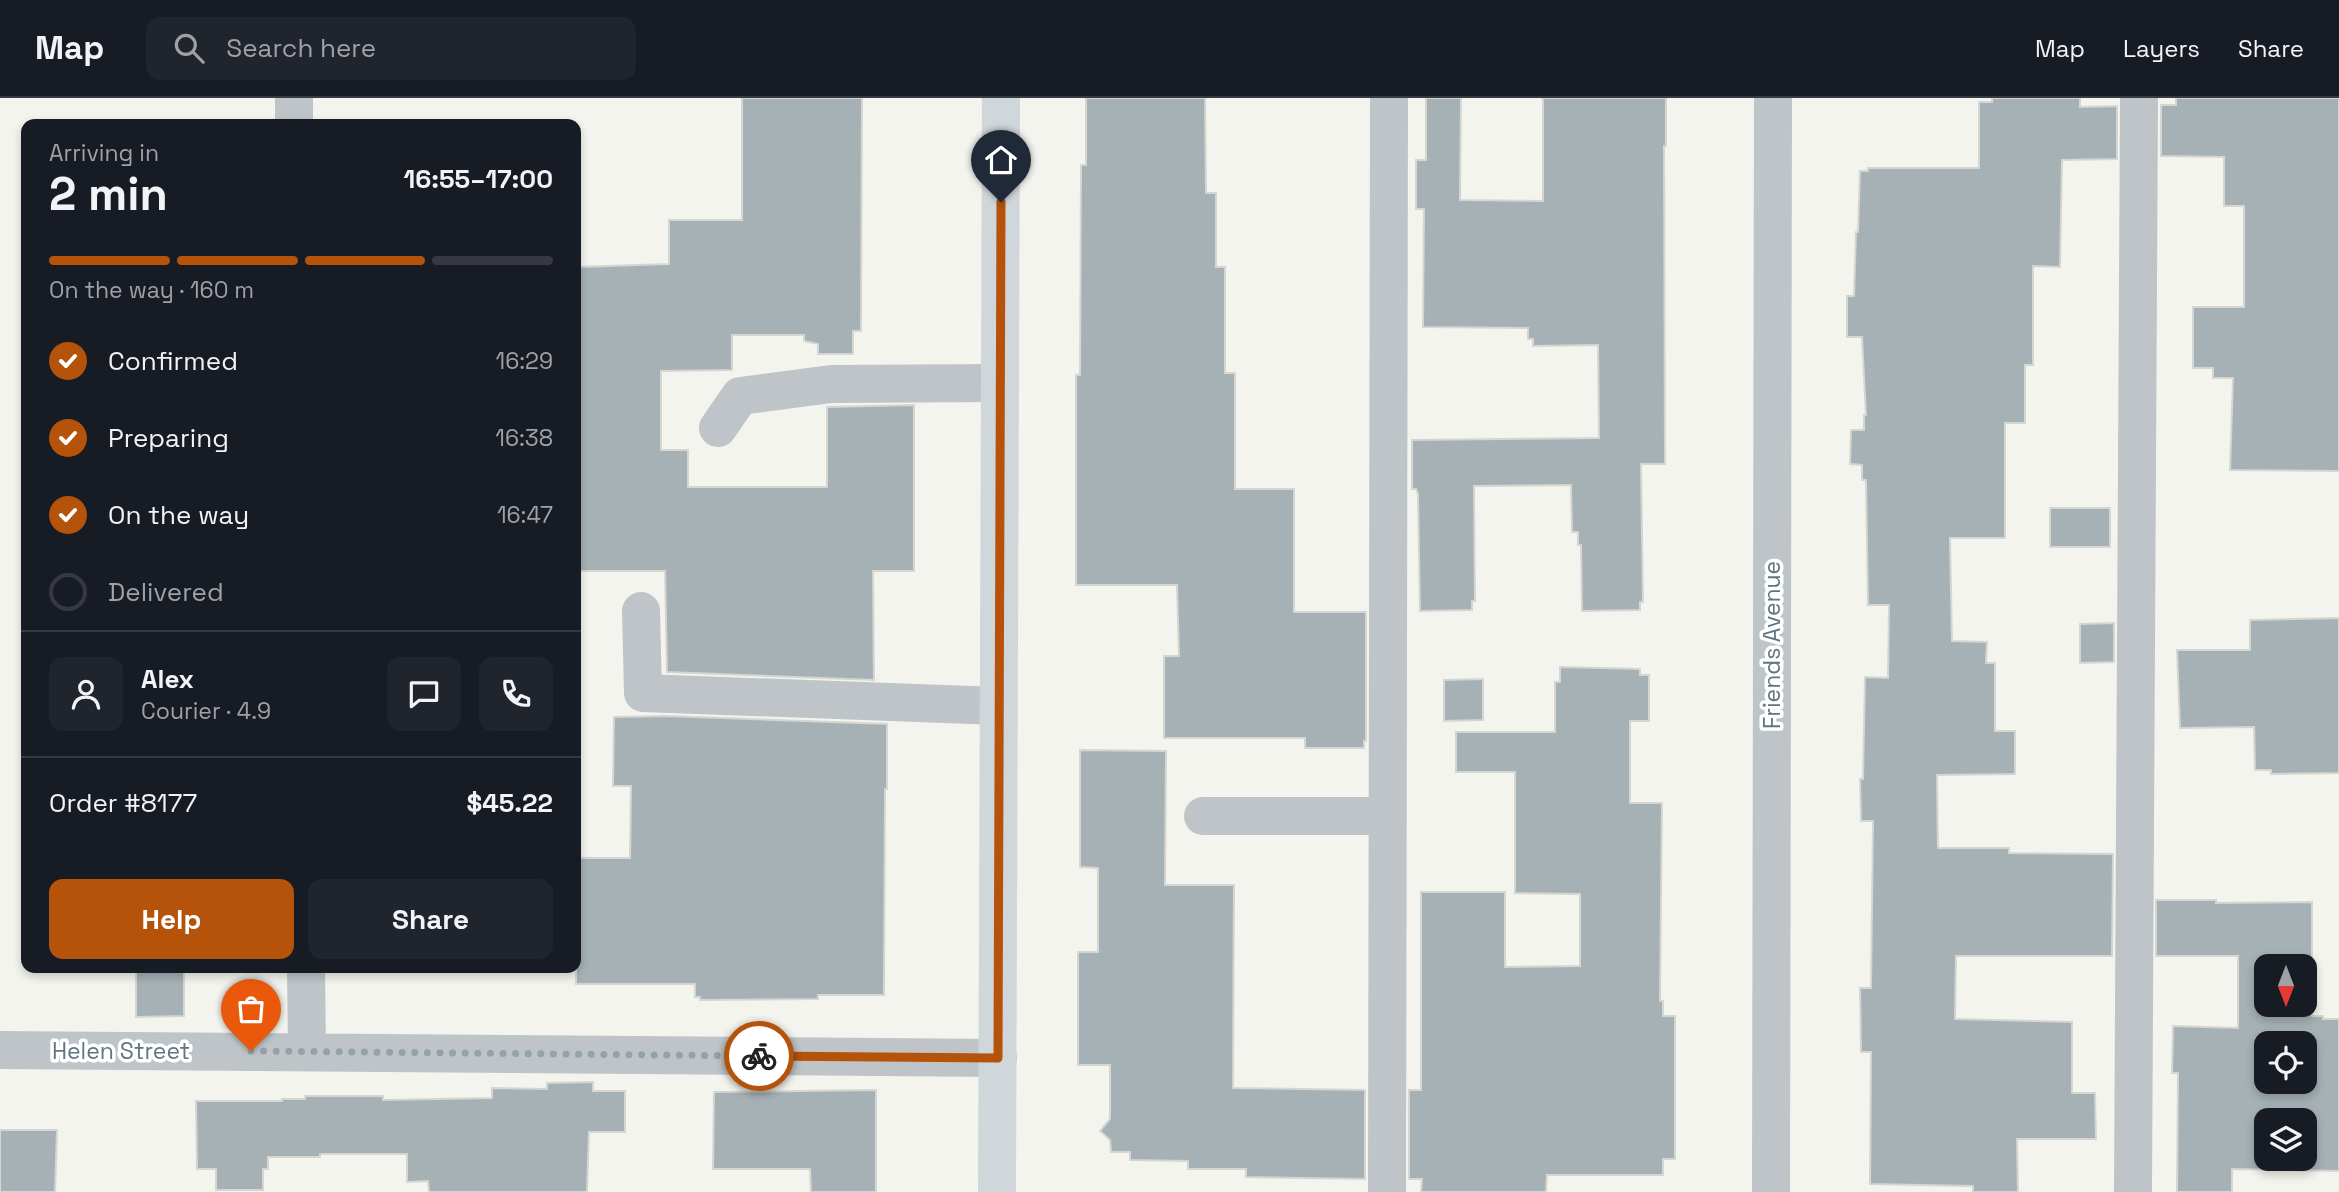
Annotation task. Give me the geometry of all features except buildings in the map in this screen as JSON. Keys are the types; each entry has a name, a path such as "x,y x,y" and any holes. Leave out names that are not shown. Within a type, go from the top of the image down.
{"main road":[{"path":"997,1192 1002,98"}],"street":[{"path":"294,98 295,119"},
{"path":"1387,1192 1389,98"},
{"name":"Friends Avenue","path":"1771,1192 1773,98"},
{"path":"2133,1192 2139,98"},
{"path":"718,428 740,396 831,384 1000,383"},
{"path":"641,611 643,693 998,706"},
{"path":"1203,816 1388,816"},
{"path":"306,973 307,1052"},
{"name":"Helen Street","path":"0,1051 998,1058"}],"way so far":[{"path":"251,1051 759,1056"}],"route":[{"path":"759,1056 998,1058 1001,202"}]}
